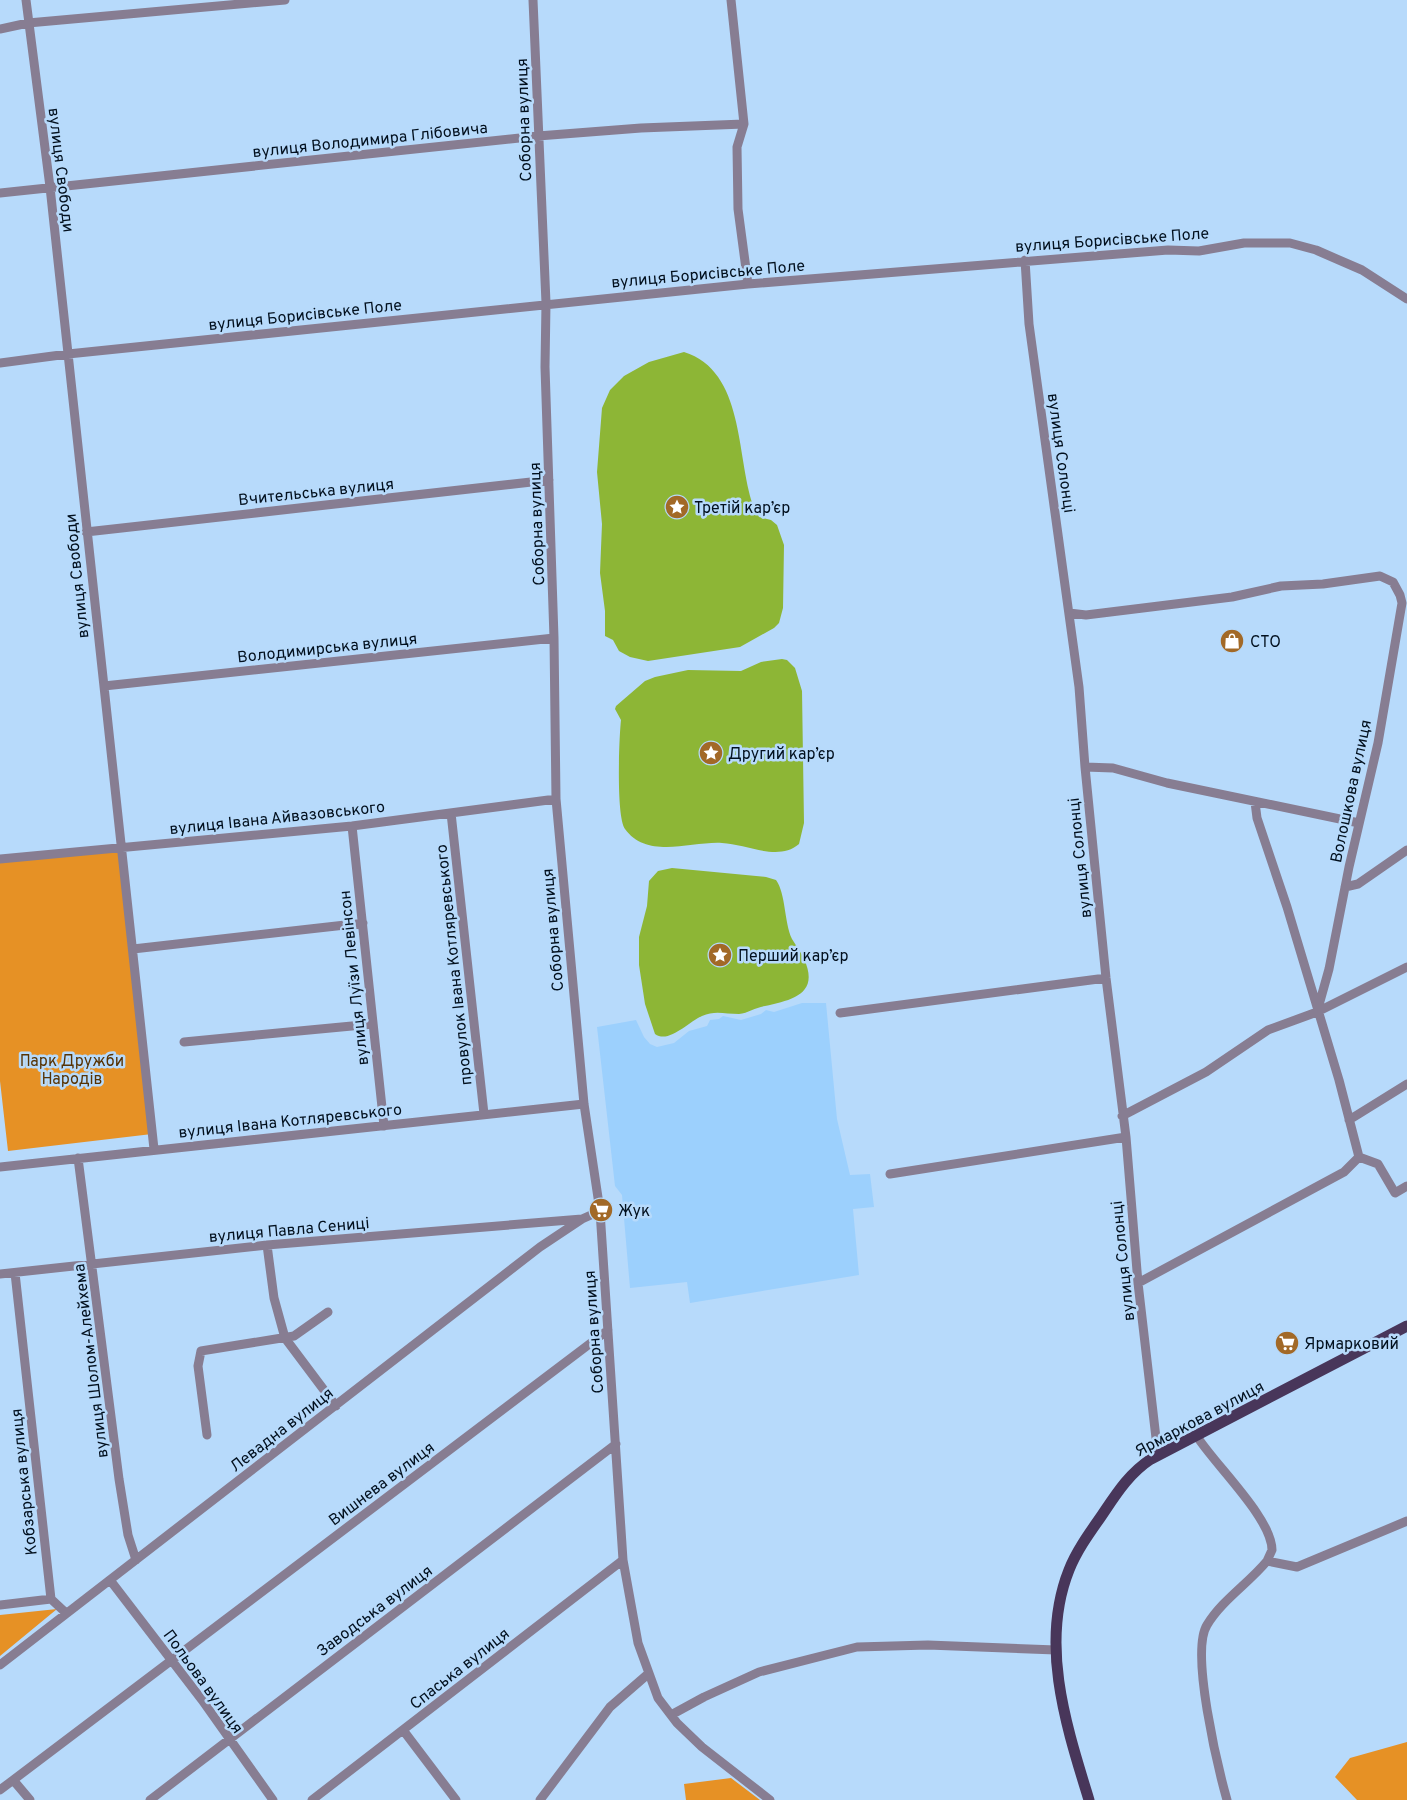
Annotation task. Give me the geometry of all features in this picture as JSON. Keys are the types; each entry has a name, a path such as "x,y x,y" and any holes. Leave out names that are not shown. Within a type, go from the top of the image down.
{"main road":[{"name":"Ярмаркова вулиця","path":"1087,1800 1065,1713 1056,1650 1059,1602 1065,1580 1076,1555 1129,1476 1161,1453 1407,1326"}],"street":[{"name":"вулиця Свободи","path":"26,0 50,187 86,532 123,847 154,1150"},
{"path":"0,29 28,23 285,0"},
{"name":"Соборна вулиця","path":"533,0 546,304 545,367 550,480 556,799 584,1104 600,1211 623,1560 638,1643 658,1698 671,1715 702,1747 770,1800"},
{"path":"731,0 744,124 737,147 738,209 748,284"},
{"name":"вулиця Володимира Глібовича","path":"0,193 538,136 641,128 744,124"},
{"name":"вулиця Борисівське Поле","path":"0,364 68,354 748,284 1025,260 1168,250 1199,250 1244,243 1290,243 1316,250 1349,263 1407,299"},
{"name":"вулиця Солонці","path":"1025,260 1030,332 1079,686 1106,978 1126,1137 1138,1284 1156,1438 1161,1453"},
{"name":"Вчительська вулиця","path":"86,532 550,480"},
{"path":"1069,613 1086,615 1232,597 1281,586 1323,584 1380,576 1393,582 1400,595 1407,623"},
{"name":"Волошкова вулиця","path":"1317,1012 1329,969 1385,702 1402,603"},
{"name":"Володимирська вулиця","path":"104,686 554,638"},
{"path":"1085,767 1113,768 1166,783 1359,823"},
{"name":"вулиця Івана Айвазовського","path":"0,858 352,826 556,799"},
{"path":"1254,802 1257,818 1287,907 1350,1120 1359,1158"},
{"name":"провулок Івана Котляревського","path":"451,813 484,1114"},
{"name":"вулиця Луїзи Левінсон","path":"352,826 384,1126"},
{"name":"Волошкова вулиця","path":"1345,887 1358,884 1407,850"},
{"path":"133,949 363,924"},
{"path":"1122,1116 1206,1072 1268,1030 1317,1012 1407,967"},
{"path":"840,1013 1106,978"},
{"path":"184,1042 373,1024"},
{"path":"1350,1120 1407,1084"},
{"name":"вулиця Івана Котляревського","path":"0,1167 584,1104"},
{"path":"890,1174 1126,1137"},
{"name":"вулиця Шолом-Алейхема","path":"78,1158 119,1479 128,1535 136,1560"},
{"path":"1359,1158 1378,1164 1395,1193 1407,1186"},
{"path":"1138,1284 1344,1172 1359,1158"},
{"path":"582,1219 600,1211"},
{"name":"вулиця Павла Сениці","path":"0,1274 267,1245 582,1219"},
{"name":"Левадна вулиця","path":"0,1665 540,1248 582,1219"},
{"path":"267,1245 274,1298 284,1338 336,1406"},
{"name":"Кобзарська вулиця","path":"15,1273 52,1598"},
{"path":"207,1434 198,1366 201,1351 284,1338 299,1333 328,1312"},
{"name":"Вишнева вулиця","path":"0,1790 608,1330"},
{"path":"1196,1435 1208,1454 1240,1492 1267,1532 1272,1550 1267,1561 1206,1625 1201,1640 1214,1751 1227,1800"},
{"name":"Заводська вулиця","path":"150,1800 616,1444"},
{"path":"1267,1561 1297,1567 1407,1521"},
{"name":"Спаська вулиця","path":"312,1800 623,1560"},
{"name":"Польова вулиця","path":"110,1580 172,1660 273,1800"},
{"path":"0,1606 52,1598 66,1613"},
{"path":"671,1715 704,1697 760,1672 857,1647 928,1645 1056,1650"},
{"path":"540,1800 610,1707 648,1674"},
{"path":"403,1730 456,1800"},
{"path":"14,1781 30,1800"}],"shaded area":[{"name":"Третій кар’єр","path":"684,352 704,362 718,377 728,396 735,417 753,505 759,517 771,520 777,525 784,545 783,608 779,623 774,628 740,647 648,661 630,657 619,651 613,640 605,636 605,611 600,573 602,524 597,472 602,408 610,390 624,376 649,362"},
{"name":"Другий кар’єр","path":"787,660 795,668 802,691 804,823 799,844 782,852 772,852 722,843 657,847 645,844 634,838 625,829 620,809 621,720 615,709 616,706 645,681 655,677 688,670 741,671 761,662"},
{"name":"Перший кар’єр","path":"672,868 766,877 776,880 782,893 789,932 803,956 808,971 806,988 793,998 785,1001 739,1014 707,1014 672,1034 660,1036 655,1034 645,1004 639,965 639,937 647,906 649,881 658,871"},
{"path":"802,1003 826,1003 837,1119 850,1175 870,1174 874,1207 853,1209 859,1275 690,1303 687,1282 630,1288 622,1195 615,1186 597,1027 636,1020 644,1037 650,1044 657,1047 674,1043 689,1031 707,1026 710,1020 719,1019 723,1016 741,1020 761,1014 766,1010 774,1012"}],"green space":[{"name":"Парк Дружби Народів","path":"120,850 152,1134 8,1151 0,1081 0,862"},
{"path":"57,1609 0,1656 0,1615"},
{"path":"1407,1742 1407,1800 1357,1800 1335,1777 1350,1758"},
{"path":"731,1778 760,1800 686,1800 684,1784"}],"place":[{"name":"Третій кар’єр","path":"677,507"},
{"name":"СТО","path":"1232,641"},
{"name":"Другий кар’єр","path":"711,753"},
{"name":"Перший кар’єр","path":"720,955"},
{"name":"Жук","path":"601,1210"},
{"name":"Ярмарковий","path":"1287,1343"}]}
